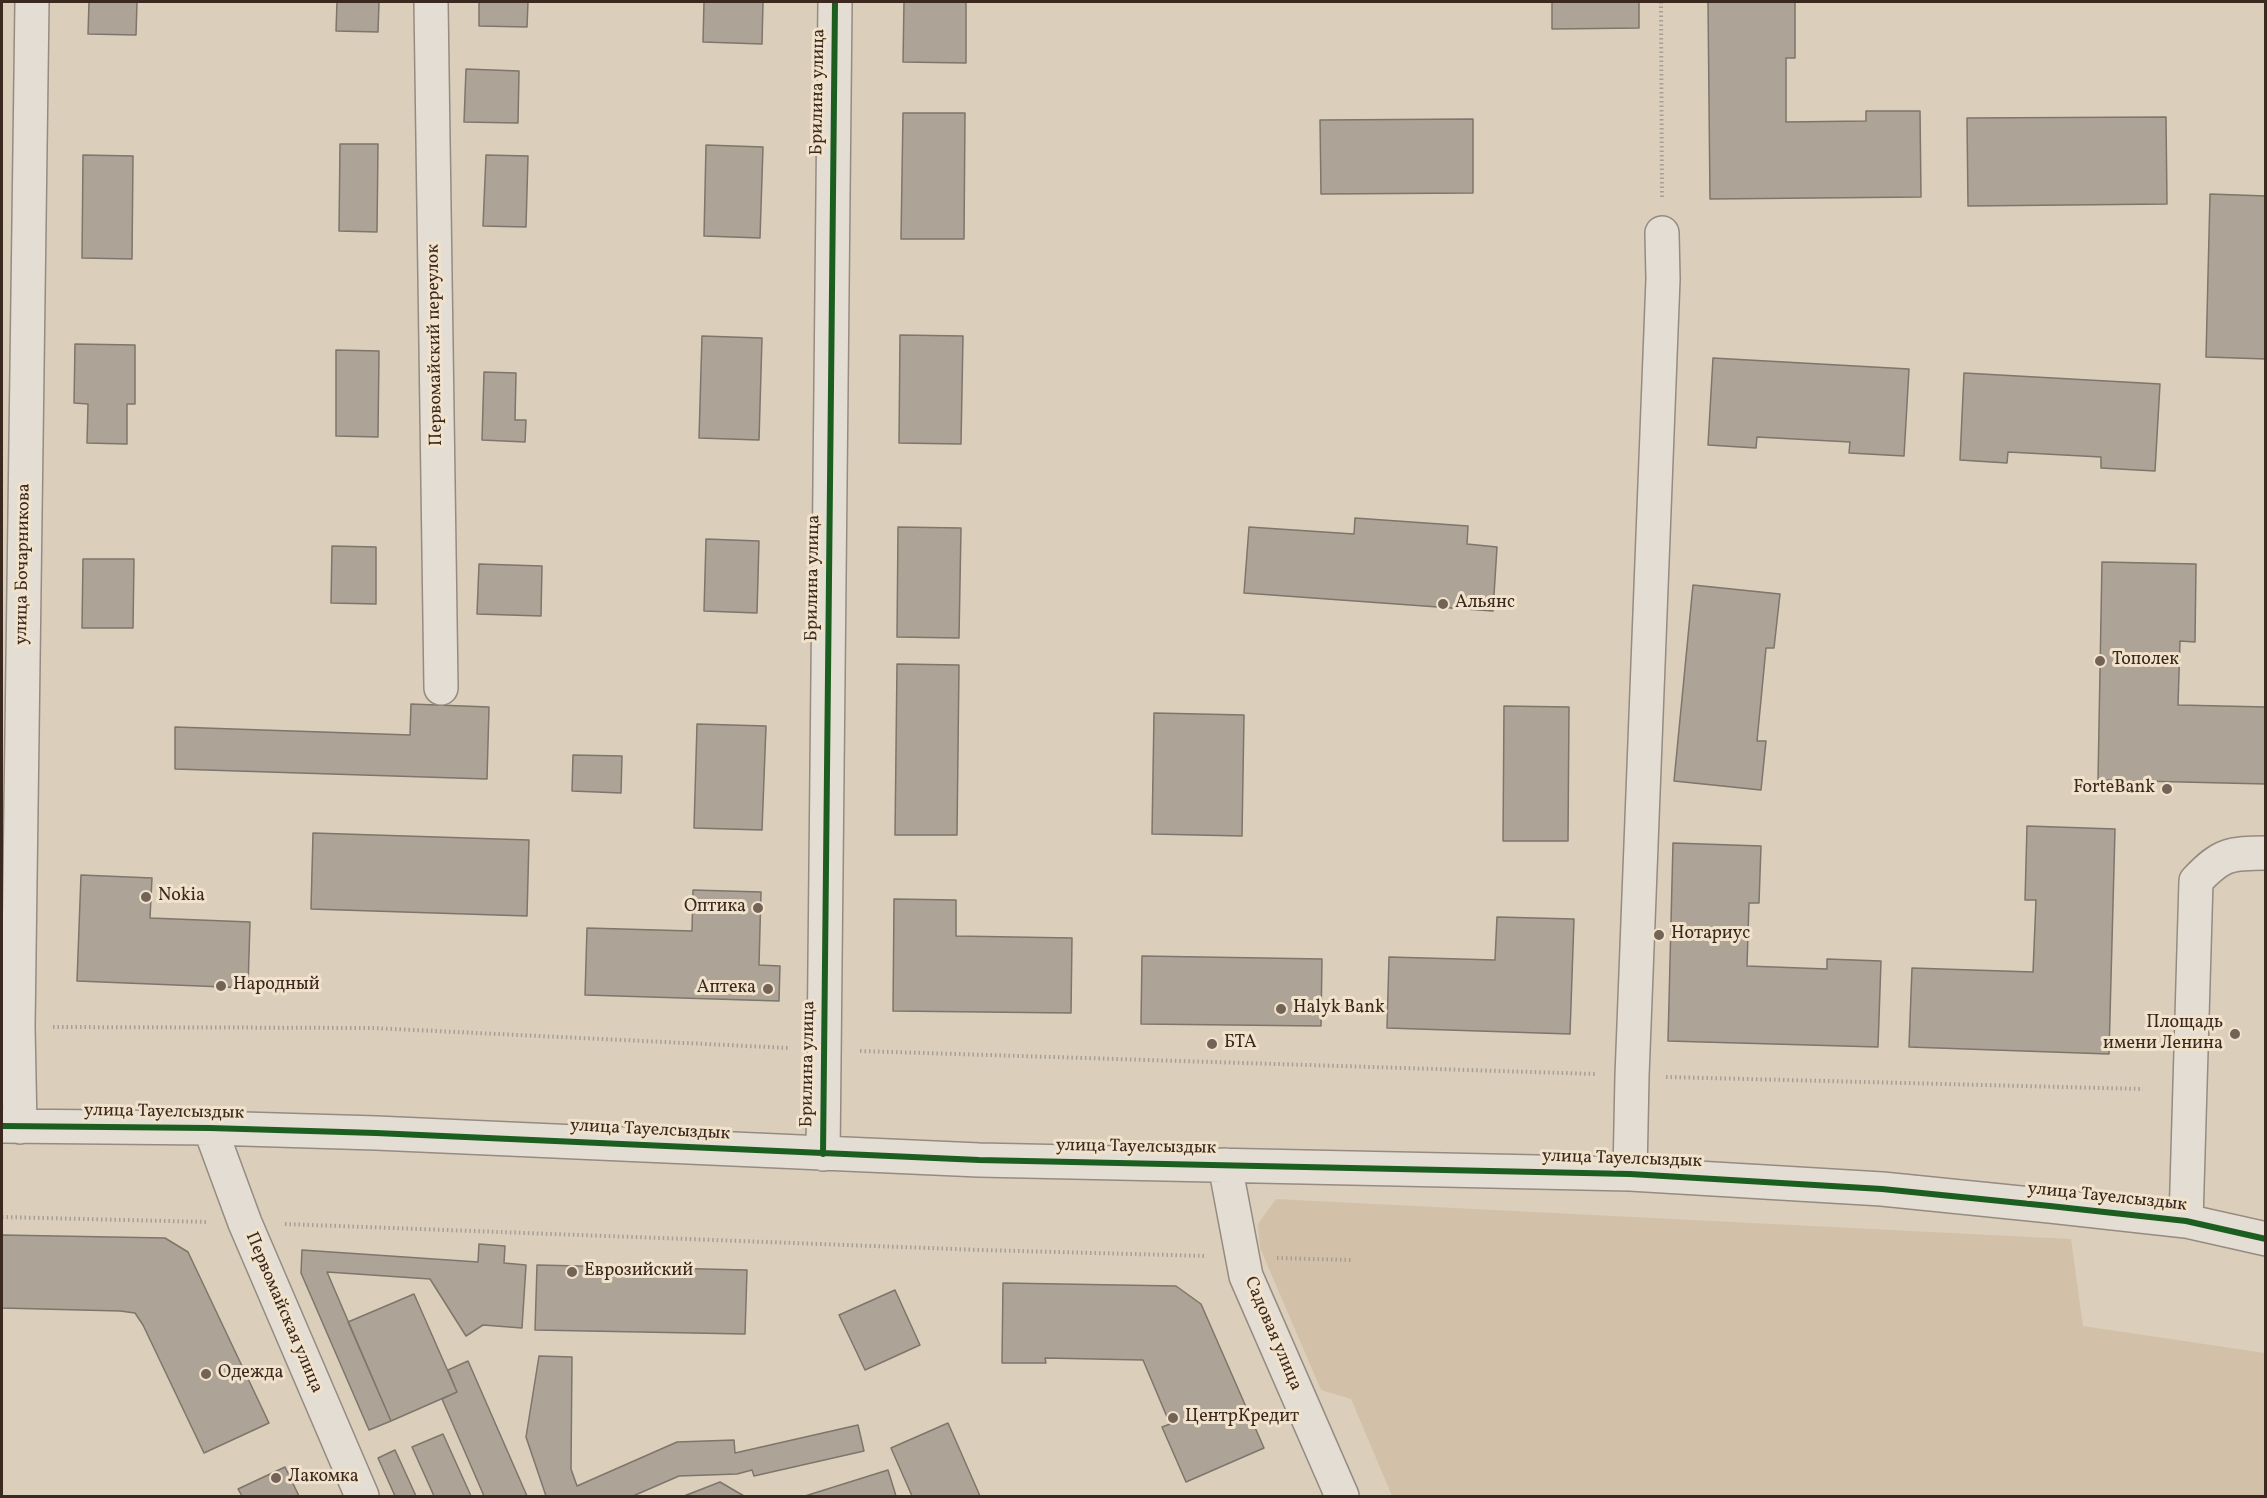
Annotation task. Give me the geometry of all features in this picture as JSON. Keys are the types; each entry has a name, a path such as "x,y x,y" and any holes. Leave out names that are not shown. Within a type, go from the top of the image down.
{"street":[{"name":"улица Бочарникова","path":"11,1127 18,1027 32,2"},
{"name":"Первомайский переулок","path":"431,2 441,688"},
{"name":"Брилина улица","path":"823,1154 835,2"},
{"path":"1630,1174 1662,233"},
{"path":"2186,1221 2196,881 2212,865 2233,853 2265,853"},
{"name":"улица Тауелсыздык","path":"11,1127 210,1128 388,1133 823,1154 1630,1174 1882,1189 2186,1221 2265,1239"},
{"name":"Первомайская улица","path":"210,1128 245,1223 362,1497"},
{"name":"Садовая улица","path":"1225,1165 1246,1276 1342,1497"}],"path":[{"path":"1661,2 1662,233"},
{"path":"18,1027 373,1028 825,1050 1632,1076 2143,1089"},
{"path":"2,1216 379,1226 981,1250 1351,1260"}],"shaded area":[{"path":"1276,1199 2071,1239 2083,1326 2265,1353 2265,1496 1392,1496 1351,1399 1321,1390 1260,1248 1258,1224"}],"building":[{"path":"89,2 137,2 136,35 88,34"},
{"path":"337,2 379,2 378,32 336,31"},
{"path":"479,2 528,2 527,27 479,26"},
{"path":"704,2 763,2 762,44 703,42"},
{"path":"904,2 966,2 966,63 903,62"},
{"path":"1552,2 1639,2 1639,28 1552,29"},
{"path":"1708,2 1795,2 1795,58 1786,58 1786,122 1866,121 1866,111 1920,111 1921,197 1710,199"},
{"path":"466,69 519,71 518,123 464,122"},
{"path":"903,113 965,113 964,239 901,239"},
{"path":"2166,117 2167,204 1968,206 1967,118"},
{"path":"1473,119 1473,193 1321,194 1320,120"},
{"path":"340,144 378,144 377,232 339,231"},
{"path":"706,145 763,147 760,238 704,236"},
{"path":"83,155 133,156 132,259 82,258"},
{"path":"486,155 528,156 526,227 483,226"},
{"path":"2210,194 2266,196 2266,359 2206,357"},
{"path":"900,335 963,336 961,444 899,443"},
{"path":"702,336 762,338 759,440 699,438"},
{"path":"75,344 135,345 135,404 127,404 127,444 87,443 88,404 74,403"},
{"path":"336,350 379,351 378,437 336,436"},
{"path":"1713,358 1909,369 1904,456 1849,453 1850,442 1757,437 1756,448 1708,445"},
{"path":"484,372 516,373 515,420 526,420 525,442 482,440"},
{"path":"1964,373 2160,384 2155,471 2101,468 2101,457 2008,452 2007,463 1960,460"},
{"path":"1355,518 1468,526 1467,544 1497,547 1493,611 1244,593 1249,527 1354,534"},
{"path":"898,527 961,528 959,638 897,637"},
{"path":"706,539 759,541 757,613 704,611"},
{"path":"332,546 376,547 376,604 331,603"},
{"path":"83,559 134,559 133,628 82,628"},
{"path":"2102,562 2196,564 2195,642 2180,641 2178,705 2266,707 2266,784 2098,780"},
{"path":"479,564 542,566 541,616 477,614"},
{"path":"1693,585 1780,594 1774,648 1766,648 1757,741 1766,741 1761,790 1674,781"},
{"path":"897,664 959,665 957,835 895,835"},
{"path":"411,704 489,707 487,779 175,769 175,727 410,735"},
{"path":"1504,706 1569,707 1568,841 1503,841"},
{"path":"1154,713 1244,715 1242,836 1152,834"},
{"path":"697,724 766,726 762,830 694,828"},
{"path":"573,755 622,756 621,793 572,791"},
{"path":"2027,826 2115,829 2109,1054 1909,1047 1912,968 2033,972 2036,900 2025,900"},
{"path":"313,833 529,840 527,916 311,909"},
{"path":"1673,843 1761,846 1759,903 1749,903 1747,966 1827,969 1827,959 1881,961 1878,1047 1668,1041"},
{"path":"81,875 152,878 150,918 250,922 248,988 77,981"},
{"path":"693,890 761,892 759,965 780,966 779,1001 585,995 587,928 692,931"},
{"path":"894,899 956,900 956,936 1072,938 1071,1013 893,1011"},
{"path":"1497,917 1574,919 1570,1034 1387,1028 1389,957 1495,960"},
{"path":"1142,956 1322,959 1321,1026 1141,1024"},
{"name":"Одежда","path":"2,1235 165,1238 188,1252 269,1423 204,1453 143,1325 135,1313 2,1308"},
{"path":"479,1244 505,1246 504,1263 526,1265 522,1328 483,1325 466,1336 430,1279 327,1272 391,1421 369,1430 301,1273 302,1250 478,1262"},
{"path":"537,1265 747,1270 745,1334 535,1330"},
{"path":"1003,1283 1176,1286 1201,1304 1264,1448 1186,1482 1162,1427 1170,1424 1143,1360 1045,1358 1046,1363 1002,1363"},
{"path":"895,1290 920,1345 865,1370 839,1315"},
{"path":"414,1294 457,1392 391,1421 348,1322"},
{"path":"539,1356 572,1357 571,1469 577,1486 677,1442 734,1440 735,1453 858,1425 864,1451 754,1476 752,1470 737,1474 679,1476 633,1496 546,1496 526,1437"},
{"path":"468,1361 527,1496 484,1496 442,1399 457,1392 448,1370"},
{"path":"948,1423 980,1496 912,1496 891,1448"},
{"path":"443,1434 471,1496 434,1496 412,1447"},
{"path":"395,1450 416,1496 395,1496 378,1458"},
{"name":"Лакомка","path":"285,1467 299,1496 242,1496 238,1489"},
{"path":"888,1470 896,1496 805,1496"},
{"path":"720,1482 744,1496 684,1496"}],"cycle path":[{"path":"823,1154 835,2"},
{"path":"2,1126 210,1128 376,1133 979,1160 1630,1174 1882,1189 2050,1206 2186,1221 2266,1239"}],"place":[{"name":"Альянс","path":"1443,604"},
{"name":"Тополек","path":"2100,661"},
{"name":"ForteBank","path":"2167,789"},
{"name":"Nokia","path":"146,897"},
{"name":"Оптика","path":"758,908"},
{"name":"Нотариус","path":"1659,935"},
{"name":"Народный","path":"221,986"},
{"name":"Аптека","path":"768,989"},
{"name":"Halyk Bank","path":"1281,1009"},
{"name":"Площадь имени Ленина","path":"2235,1034"},
{"name":"БТА","path":"1212,1044"},
{"name":"Еврозийский","path":"572,1272"},
{"name":"Одежда","path":"206,1374"},
{"name":"ЦентрКредит","path":"1173,1418"},
{"name":"Лакомка","path":"276,1478"}]}
